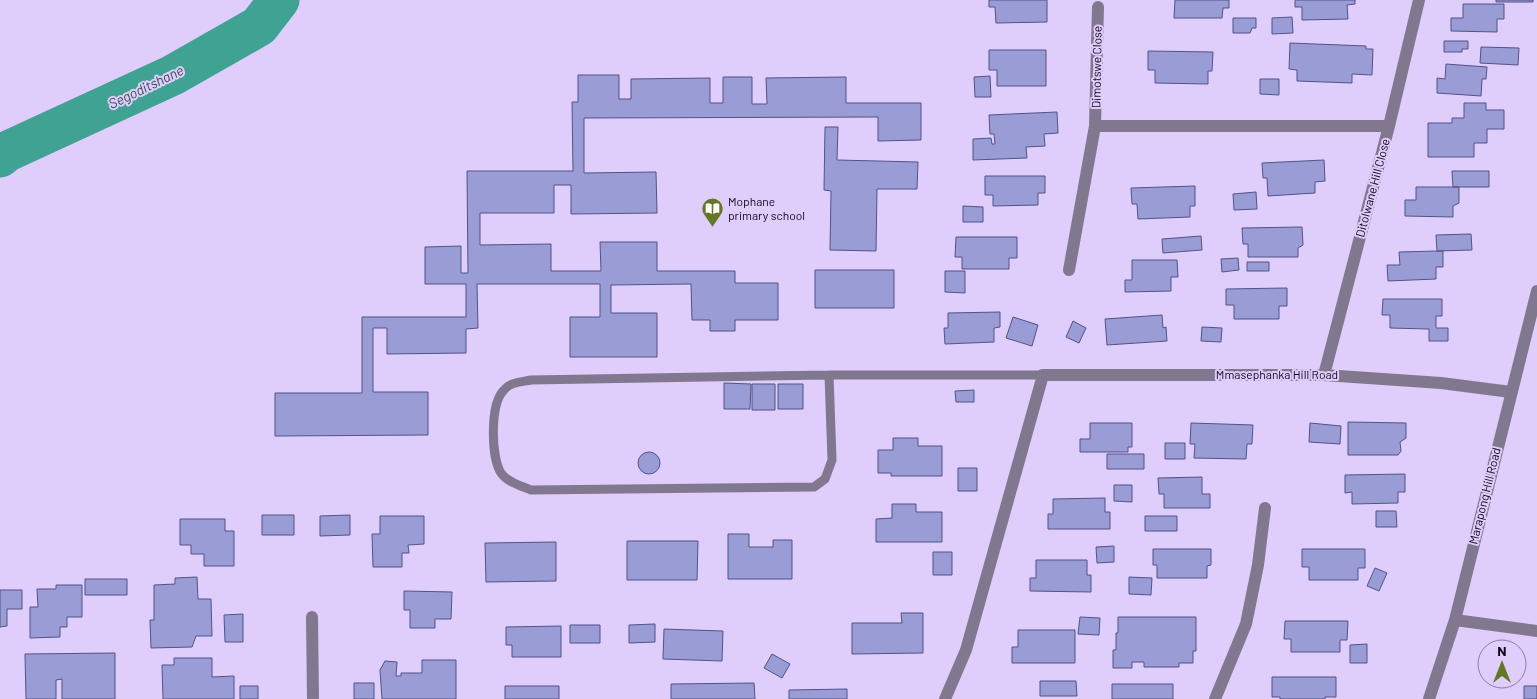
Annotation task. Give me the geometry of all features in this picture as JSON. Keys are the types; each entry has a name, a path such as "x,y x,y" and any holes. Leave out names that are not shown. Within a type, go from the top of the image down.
{"street":[{"name":"Ditolwane Hill Close","path":"1324,374 1389,126 1418,0"},
{"name":"Dimotswe Close","path":"1069,270 1095,126 1098,7"},
{"path":"1095,126 1389,126"},
{"name":"Marapong Hill Road","path":"1429,699 1455,620 1537,291"},
{"name":"Mmasephanka Hill Road","path":"1043,375 1324,374 1441,382 1511,392"},
{"path":"945,699 966,650 1043,375"},
{"path":"1215,699 1246,624 1258,565 1265,508"},
{"path":"312,617 313,699"},
{"path":"1455,620 1537,631"}],"lane":[{"path":"829,375 832,460 825,480 814,487 531,490 516,485 502,474 494,456 494,410 502,391 515,382 531,380 829,375 1043,375"}],"building":[{"path":"989,0 1047,0 1047,22 996,23 995,7 989,7"},
{"path":"1175,0 1229,0 1229,8 1223,8 1222,18 1174,18"},
{"path":"1295,0 1355,0 1355,4 1347,5 1348,19 1302,20 1302,7 1295,7"},
{"path":"1496,0 1533,0 1533,2 1496,2"},
{"path":"1463,4 1504,4 1504,19 1497,19 1497,32 1451,31 1451,18 1463,18"},
{"path":"1292,17 1293,33 1272,34 1272,18"},
{"path":"1233,18 1256,18 1256,28 1252,28 1250,33 1233,33"},
{"path":"1444,41 1468,41 1468,49 1462,49 1462,52 1444,52"},
{"path":"1290,43 1366,46 1366,49 1373,49 1372,75 1352,74 1352,83 1297,81 1297,70 1289,69"},
{"path":"1481,47 1519,48 1518,65 1480,63"},
{"path":"989,50 1046,50 1046,86 997,86 997,70 989,70"},
{"path":"1148,51 1213,52 1212,71 1208,71 1208,84 1155,83 1155,70 1148,70"},
{"path":"1446,64 1487,67 1486,79 1482,79 1481,96 1437,93 1437,78 1445,79"},
{"path":"578,75 619,75 619,99 631,99 631,79 710,78 710,103 723,103 723,77 752,77 752,104 767,104 766,78 846,77 846,103 921,103 921,140 878,141 878,117 584,118 584,173 656,172 657,213 571,214 571,185 554,185 554,213 480,213 480,245 551,244 551,271 601,271 600,242 657,242 657,271 735,271 735,283 778,283 778,320 735,320 735,331 710,331 710,320 692,320 691,284 611,285 611,313 657,313 657,357 570,357 570,317 600,317 600,284 477,284 478,328 466,329 466,353 387,354 387,328 373,328 373,392 428,392 428,435 275,436 275,393 362,393 362,317 466,317 466,284 425,284 425,247 461,246 461,273 468,273 467,171 573,171 572,102 578,102"},
{"path":"990,76 991,97 975,97 974,77"},
{"path":"1260,79 1279,79 1279,95 1260,94"},
{"path":"1464,103 1486,103 1486,110 1504,110 1504,129 1487,129 1487,143 1474,143 1474,157 1428,157 1428,123 1452,123 1452,118 1464,118"},
{"path":"1057,112 1058,133 1044,134 1045,146 1026,147 1027,158 973,160 973,139 991,138 992,144 995,144 994,134 990,134 989,115"},
{"path":"825,127 838,127 837,160 918,162 917,189 877,189 876,251 830,250 831,191 824,190"},
{"path":"1324,160 1325,181 1315,182 1315,193 1268,196 1267,178 1263,178 1262,163"},
{"path":"1452,171 1489,171 1489,187 1453,187"},
{"path":"985,176 1045,176 1045,193 1038,193 1038,205 993,206 993,195 985,195"},
{"path":"1195,186 1195,206 1190,206 1190,217 1138,219 1137,204 1132,204 1131,188"},
{"path":"1416,187 1459,187 1459,203 1453,206 1453,217 1405,216 1405,200 1416,200"},
{"path":"1256,192 1257,209 1234,210 1233,194"},
{"path":"963,206 983,207 983,222 963,222"},
{"path":"1302,227 1303,245 1298,248 1298,257 1248,257 1248,244 1243,244 1242,228"},
{"path":"1471,234 1472,250 1437,251 1436,235"},
{"path":"1201,236 1202,250 1163,253 1162,239"},
{"path":"956,237 1017,237 1017,258 1009,258 1009,269 962,269 962,257 955,257"},
{"path":"1443,251 1443,267 1436,267 1436,279 1388,281 1387,265 1400,265 1399,252"},
{"path":"1238,258 1239,270 1222,272 1221,259"},
{"path":"1132,260 1177,260 1178,277 1171,277 1171,291 1125,292 1125,280 1132,280"},
{"path":"1247,262 1269,262 1269,271 1247,271"},
{"path":"815,270 894,270 894,308 815,308"},
{"path":"945,271 965,271 965,293 945,292"},
{"path":"1287,288 1287,306 1279,306 1279,319 1234,319 1234,305 1226,305 1226,289"},
{"path":"1383,299 1442,299 1442,316 1436,316 1436,328 1448,328 1448,341 1429,341 1429,329 1390,328 1390,315 1382,315"},
{"path":"1000,312 1000,327 994,328 994,342 945,344 944,328 948,328 948,313"},
{"path":"1162,315 1163,328 1166,327 1167,341 1107,345 1105,319"},
{"path":"1013,317 1038,325 1032,346 1006,338"},
{"path":"1073,321 1086,328 1079,343 1066,337"},
{"path":"1202,327 1222,328 1221,342 1201,341"},
{"path":"724,383 751,384 750,409 724,409"},
{"path":"752,384 775,384 775,410 752,410"},
{"path":"778,384 803,384 803,409 778,409"},
{"path":"974,390 974,402 956,402 955,391"},
{"path":"1348,422 1406,423 1406,438 1400,442 1401,451 1398,455 1348,455"},
{"path":"1090,423 1132,423 1132,447 1128,447 1128,452 1080,452 1080,439 1090,439"},
{"path":"1191,423 1253,425 1252,444 1247,444 1246,459 1194,458 1195,444 1190,444"},
{"path":"1310,423 1341,426 1340,444 1309,442"},
{"path":"893,438 918,438 918,446 942,446 942,476 891,476 891,473 878,473 878,450 893,450"},
{"path":"1165,443 1185,443 1185,459 1165,459"},
{"path":"649,452 659,459 660,463 653,473 649,474 639,467 638,463 645,453"},
{"path":"1107,454 1144,454 1144,469 1107,469"},
{"path":"958,468 977,468 977,491 958,491"},
{"path":"1405,474 1405,492 1398,492 1398,503 1352,504 1352,492 1345,493 1345,475"},
{"path":"1202,477 1202,494 1210,494 1210,508 1164,508 1164,494 1159,494 1158,478"},
{"path":"1114,485 1132,485 1132,502 1114,501"},
{"path":"1105,498 1105,512 1110,512 1110,529 1048,529 1048,514 1053,514 1053,499"},
{"path":"892,504 916,504 916,512 942,512 942,542 876,542 876,519 892,518"},
{"path":"1376,511 1396,511 1397,527 1376,527"},
{"path":"262,515 294,515 294,535 262,535"},
{"path":"350,515 350,535 320,536 320,516"},
{"path":"380,516 424,516 424,544 408,545 409,553 402,553 402,567 373,567 372,534 380,534"},
{"path":"1145,516 1177,516 1177,531 1145,531"},
{"path":"180,519 225,519 225,531 234,531 234,566 204,566 204,554 191,554 191,545 180,545"},
{"path":"728,534 749,534 749,547 773,547 773,540 792,540 792,579 728,579"},
{"path":"627,541 698,541 697,580 627,580"},
{"path":"556,542 556,581 486,582 485,543"},
{"path":"1114,546 1114,562 1097,563 1096,547"},
{"path":"1153,549 1211,549 1211,565 1207,566 1207,578 1157,578 1157,565 1153,565"},
{"path":"1302,549 1365,549 1365,568 1358,568 1358,580 1309,580 1309,567 1302,567"},
{"path":"933,552 952,552 952,575 933,575"},
{"path":"1036,560 1087,560 1087,575 1091,575 1091,592 1030,591 1030,578 1036,578"},
{"path":"1375,568 1387,573 1379,591 1367,586"},
{"path":"197,577 198,599 211,599 212,636 196,636 192,647 151,648 150,620 154,620 154,585 175,584 175,578"},
{"path":"1129,577 1152,578 1151,595 1129,594"},
{"path":"85,579 127,579 127,595 85,595"},
{"path":"56,585 82,585 82,617 67,617 67,627 60,627 60,637 30,638 30,607 38,607 37,589 56,589"},
{"path":"0,590 22,590 22,609 7,609 7,626 0,627"},
{"path":"404,591 452,592 451,619 435,619 435,628 410,628 410,610 404,610"},
{"path":"901,613 923,613 923,653 852,654 852,623 902,623"},
{"path":"243,614 243,642 225,642 224,615"},
{"path":"1080,617 1100,618 1099,635 1078,634"},
{"path":"1118,617 1196,617 1196,651 1193,651 1193,663 1179,663 1179,667 1144,667 1144,662 1132,662 1132,668 1113,668 1113,650 1116,650"},
{"path":"1285,621 1348,621 1347,640 1340,640 1340,652 1291,652 1291,639 1284,639"},
{"path":"655,624 655,642 629,643 629,625"},
{"path":"570,625 600,625 600,643 570,643"},
{"path":"561,626 561,657 512,657 512,645 506,645 506,627"},
{"path":"664,629 723,631 722,661 663,659"},
{"path":"1018,630 1075,630 1075,663 1012,663 1012,647 1018,647"},
{"path":"1367,644 1367,663 1350,663 1350,645"},
{"path":"115,653 115,699 62,699 62,679 56,680 56,699 26,699 25,654"},
{"path":"772,654 790,664 782,678 764,668"},
{"path":"174,658 212,658 212,677 234,676 234,699 163,699 162,665 174,665"},
{"path":"422,660 456,660 456,699 382,699 380,670 385,661 397,662 396,676 401,676 401,673 422,673"},
{"path":"1272,677 1336,677 1336,697 1325,697 1325,699 1280,699 1280,697 1272,697"},
{"path":"1040,681 1076,681 1077,696 1040,696"},
{"path":"354,683 374,683 374,699 354,699"},
{"path":"754,683 755,699 671,699 671,684"},
{"path":"1112,684 1173,684 1173,699 1112,699"},
{"path":"240,686 258,686 258,699 240,699"},
{"path":"505,686 559,686 559,699 505,699"},
{"path":"1527,686 1537,686 1537,699 1524,699 1524,689 1527,689"},
{"path":"847,689 847,699 789,699 789,690"}],"waterway":[{"name":"Segoditshane","path":"0,157 6,152 173,75 259,26 279,0"}],"place":[{"name":"Mophane primary school","path":"712,228"}]}
